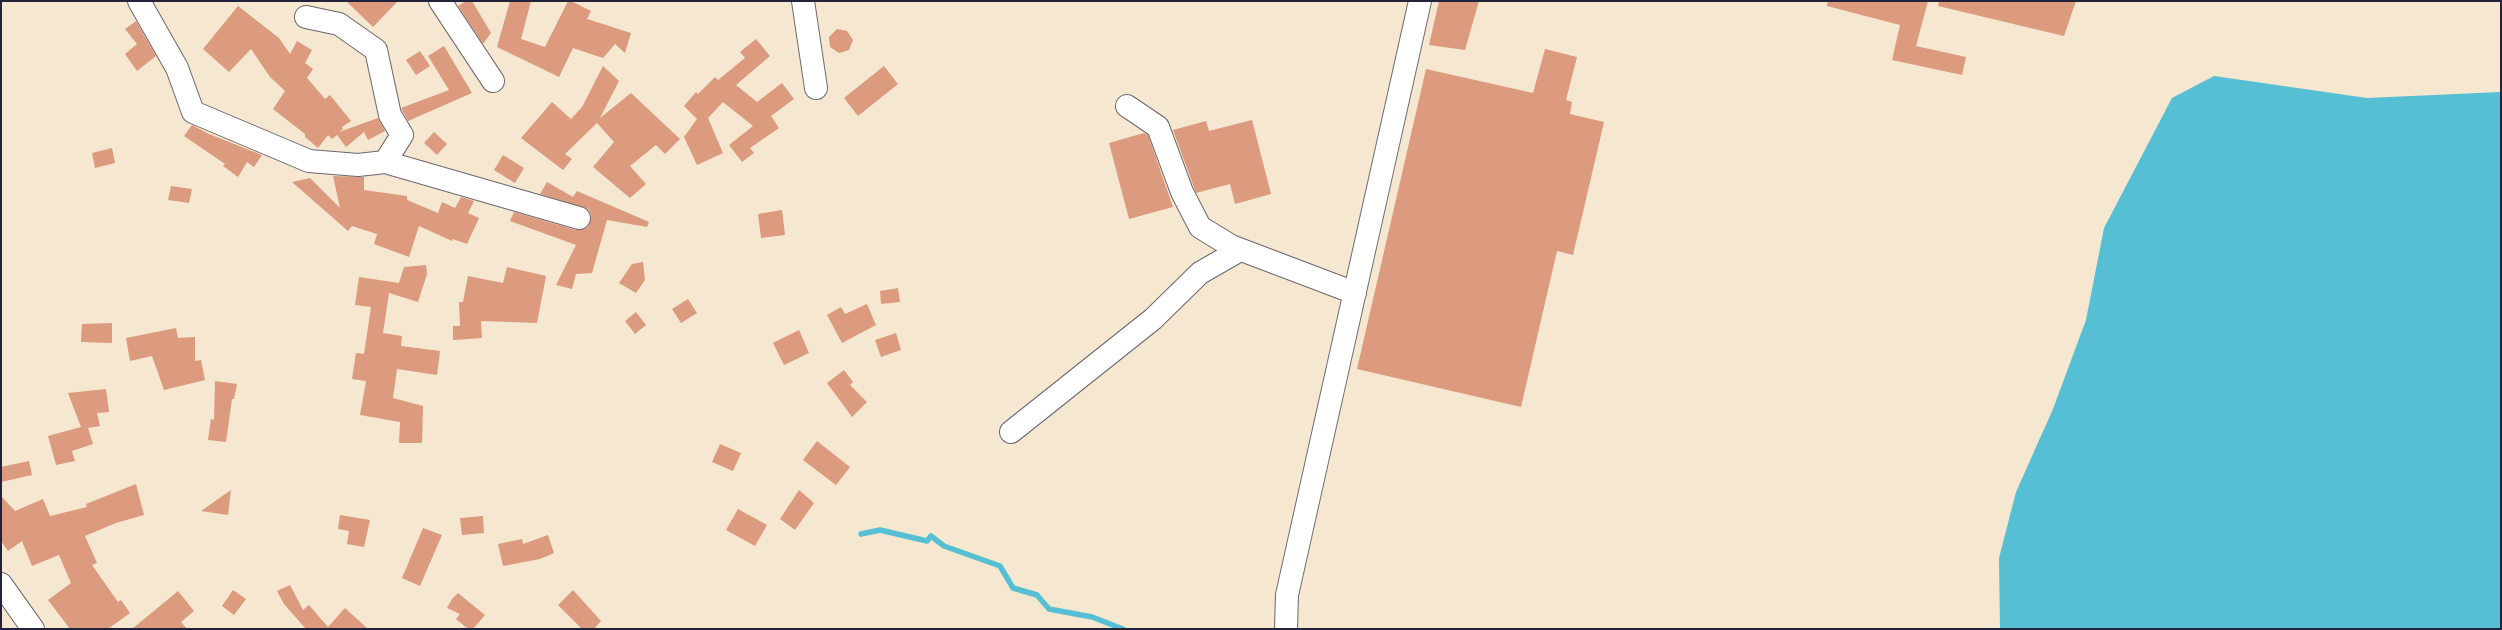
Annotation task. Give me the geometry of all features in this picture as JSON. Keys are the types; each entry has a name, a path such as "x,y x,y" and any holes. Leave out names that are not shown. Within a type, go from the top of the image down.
{"street":[{"path":"139,1 177,68 193,112 309,161 358,165 386,162 579,218"},
{"path":"440,1 493,81"},
{"path":"803,1 816,88"},
{"path":"1286,629 1287,595 1420,1"},
{"path":"306,17 339,24 376,50 390,115 402,135 386,162"},
{"path":"1127,106 1158,127 1182,192 1200,227 1240,250 1355,293"},
{"path":"1011,432 1153,319 1200,273 1240,250"},
{"path":"1,584 33,629"}],"water":[{"path":"2214,76 2367,98 2501,92 2501,629 2000,629 1999,558 2016,492 2053,409 2086,320 2104,228 2172,98"}],"building":[{"path":"346,1 398,1 373,27"},
{"path":"466,1 472,1 491,33 483,44 458,6"},
{"path":"510,1 531,1 521,39 545,47 568,1 571,1 591,11 587,19 631,33 625,53 615,44 603,58 573,48 559,77 497,47"},
{"path":"1439,1 1479,1 1465,50 1429,45"},
{"path":"1828,1 1928,1 1916,46 1966,57 1962,75 1892,60 1900,25 1827,6"},
{"path":"1939,1 2076,1 2064,36 1938,6"},
{"path":"238,6 279,38 290,54 297,41 312,50 305,63 313,69 307,78 325,99 330,95 351,121 342,127 343,129 339,132 378,118 385,131 368,140 364,132 346,147 337,135 332,139 328,135 318,148 305,137 305,134 273,109 285,91 270,77 251,49 229,72 203,49"},
{"path":"136,21 156,56 137,71 125,54 137,44 125,29"},
{"path":"837,29 847,31 853,40 849,50 839,53 830,47 829,37"},
{"path":"756,39 770,56 736,85 757,102 782,83 794,99 771,116 779,128 750,148 754,153 742,162 729,145 753,126 723,102 708,118 723,153 697,165 684,137 697,119 684,106 696,92 698,94 715,77 718,80 745,58 740,52"},
{"path":"444,46 472,93 408,121 401,108 449,90 428,56"},
{"path":"1545,49 1577,57 1566,100 1572,102 1570,114 1604,122 1573,255 1557,251 1521,407 1357,369 1426,69 1533,93"},
{"path":"420,51 430,66 416,75 406,60"},
{"path":"603,66 619,81 600,118 631,93 680,139 665,154 656,145 630,166 646,184 630,198 593,167 614,142 597,123 565,154 572,159 563,170 521,138 552,102 571,119 582,107"},
{"path":"884,66 898,84 858,116 844,98"},
{"path":"1252,120 1271,194 1235,204 1230,184 1196,193 1173,130 1206,121 1209,131"},
{"path":"192,125 209,134 262,155 254,167 247,162 238,177 223,166 225,164 184,136"},
{"path":"434,132 447,144 437,155 424,143"},
{"path":"1144,133 1148,135 1173,207 1129,219 1109,143"},
{"path":"112,148 115,163 95,168 92,153"},
{"path":"503,155 524,168 515,183 494,170"},
{"path":"333,176 364,177 364,190 407,196 407,200 438,213 442,202 455,208 461,197 474,201 468,213 479,218 467,244 453,239 452,241 419,226 409,257 374,244 377,234 352,226 348,231 292,182 310,178 340,208"},
{"path":"547,182 573,197 577,191 649,222 647,227 607,220 592,273 576,274 572,289 556,285 576,245 510,221 514,212 576,230 588,227 591,215 588,209 540,194"},
{"path":"171,186 192,189 189,203 168,200"},
{"path":"782,210 785,235 761,238 758,214"},
{"path":"643,262 645,280 636,293 619,283 632,264"},
{"path":"426,265 427,274 418,302 389,293 383,333 402,336 401,346 440,351 437,375 397,369 393,398 423,406 422,443 399,443 400,422 360,415 366,381 352,379 356,353 364,354 371,307 355,305 359,277 399,283 404,267"},
{"path":"507,267 546,276 537,323 481,321 482,338 453,340 453,326 460,326 459,302 463,302 468,276 503,283"},
{"path":"898,288 900,302 881,304 880,291"},
{"path":"688,299 697,313 681,323 672,309"},
{"path":"867,304 876,325 842,343 827,315 841,307 845,314"},
{"path":"636,312 646,325 635,334 625,321"},
{"path":"112,323 112,343 81,342 82,324"},
{"path":"176,328 178,338 195,337 195,361 201,360 205,380 164,390 152,356 130,361 126,338"},
{"path":"799,330 809,353 784,365 773,343"},
{"path":"896,333 901,350 881,357 875,340"},
{"path":"844,370 853,382 850,385 867,402 852,417 827,383"},
{"path":"215,381 237,384 234,399 232,399 226,442 208,440 211,419 214,420"},
{"path":"106,389 109,412 97,413 100,426 88,428 93,444 72,451 75,461 56,465 48,436 81,427 68,393"},
{"path":"817,441 850,467 836,485 803,460"},
{"path":"720,444 741,453 733,471 712,462"},
{"path":"29,461 32,475 1,482 1,467"},
{"path":"136,484 144,515 116,523 85,536 97,563 92,565 118,602 121,600 130,613 108,629 70,629 48,600 71,583 59,555 32,566 22,541 8,551 1,541 1,496 15,511 43,499 50,516 87,507 86,504"},
{"path":"231,490 228,515 201,511"},
{"path":"799,490 814,503 795,530 780,519"},
{"path":"738,509 767,525 755,546 726,530"},
{"path":"340,515 370,520 364,547 347,544 349,531 338,529"},
{"path":"483,516 484,533 462,535 460,518"},
{"path":"423,528 442,535 420,586 402,578"},
{"path":"548,535 554,553 540,559 503,566 498,544 522,539 523,544"},
{"path":"290,585 303,610 309,605 328,627 345,608 368,629 306,629 284,604 277,591"},
{"path":"233,590 246,599 234,615 222,606"},
{"path":"573,590 601,621 594,629 582,629 558,605"},
{"path":"178,591 194,611 181,622 187,629 132,629"},
{"path":"458,593 485,615 473,629 468,629 456,619 460,614 447,608 452,599"}],"waterway":[{"path":"861,534 880,530 927,541 931,536 944,546 1000,566 1013,588 1037,595 1049,609 1092,617 1123,629"}]}
